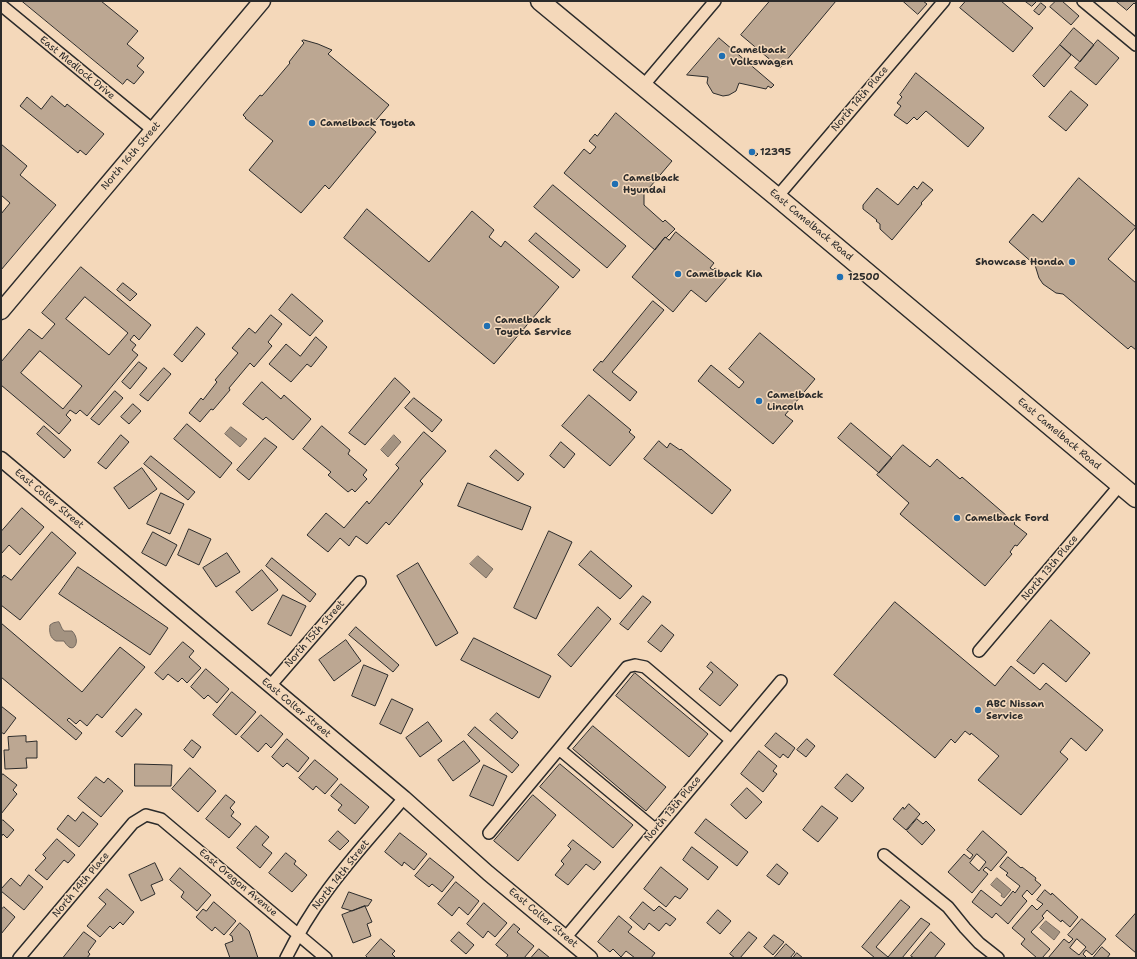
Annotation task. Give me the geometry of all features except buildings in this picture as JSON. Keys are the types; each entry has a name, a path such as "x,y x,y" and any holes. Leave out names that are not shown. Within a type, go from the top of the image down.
{"main road":[{"name":"North 16th Street","path":"1,311 262,1"},
{"name":"East Camelback Road","path":"540,1 777,197 1136,498"}],"street":[{"path":"643,86 715,1"},
{"name":"North 14th Place","path":"777,197 944,1"},
{"path":"1083,1 1136,45"},
{"name":"East Medlock Drive","path":"1,6 153,130"},
{"name":"East Colter Street","path":"1,459 404,798 488,872 590,958"},
{"name":"North 13th Place","path":"979,651 1120,485"},
{"name":"North 15th Street","path":"270,686 360,582"},
{"path":"489,833 627,667 635,664 644,667 731,740"},
{"name":"North 13th Place","path":"566,937 781,682"},
{"path":"559,749 656,830"},
{"name":"North 14th Street","path":"286,958 298,934 324,895 404,798"},
{"name":"North 14th Place","path":"19,958 133,823 146,815"},
{"name":"East Oregon Avenue","path":"146,815 161,819 326,958"},
{"path":"884,855 948,907 974,938 998,958"}],"shaded area":[{"path":"231,427 247,439 240,447 225,434"},
{"path":"394,435 401,442 388,457 381,450"},
{"path":"478,556 493,569 486,578 470,564"},
{"path":"59,622 64,631 72,631 75,635 76,643 73,648 67,646 64,641 54,640 51,636 50,625"},
{"path":"997,878 1011,890 1004,898 1001,896 1002,894 991,885"},
{"path":"1046,921 1060,932 1054,940 1040,928"}],"place":[{"name":"Camelback Volkswagen","path":"722,56"},
{"name":"Camelback Toyota","path":"312,123"},
{"name":"12395","path":"752,152"},
{"name":"Camelback Hyundai","path":"615,184"},
{"name":"Showcase Honda","path":"1072,262"},
{"name":"Camelback Kia","path":"678,274"},
{"name":"12500","path":"840,277"},
{"name":"Camelback Toyota Service","path":"487,326"},
{"name":"Camelback Lincoln","path":"759,401"},
{"name":"Camelback Ford","path":"957,518"},
{"name":"ABC Nissan Service","path":"978,710"}]}
